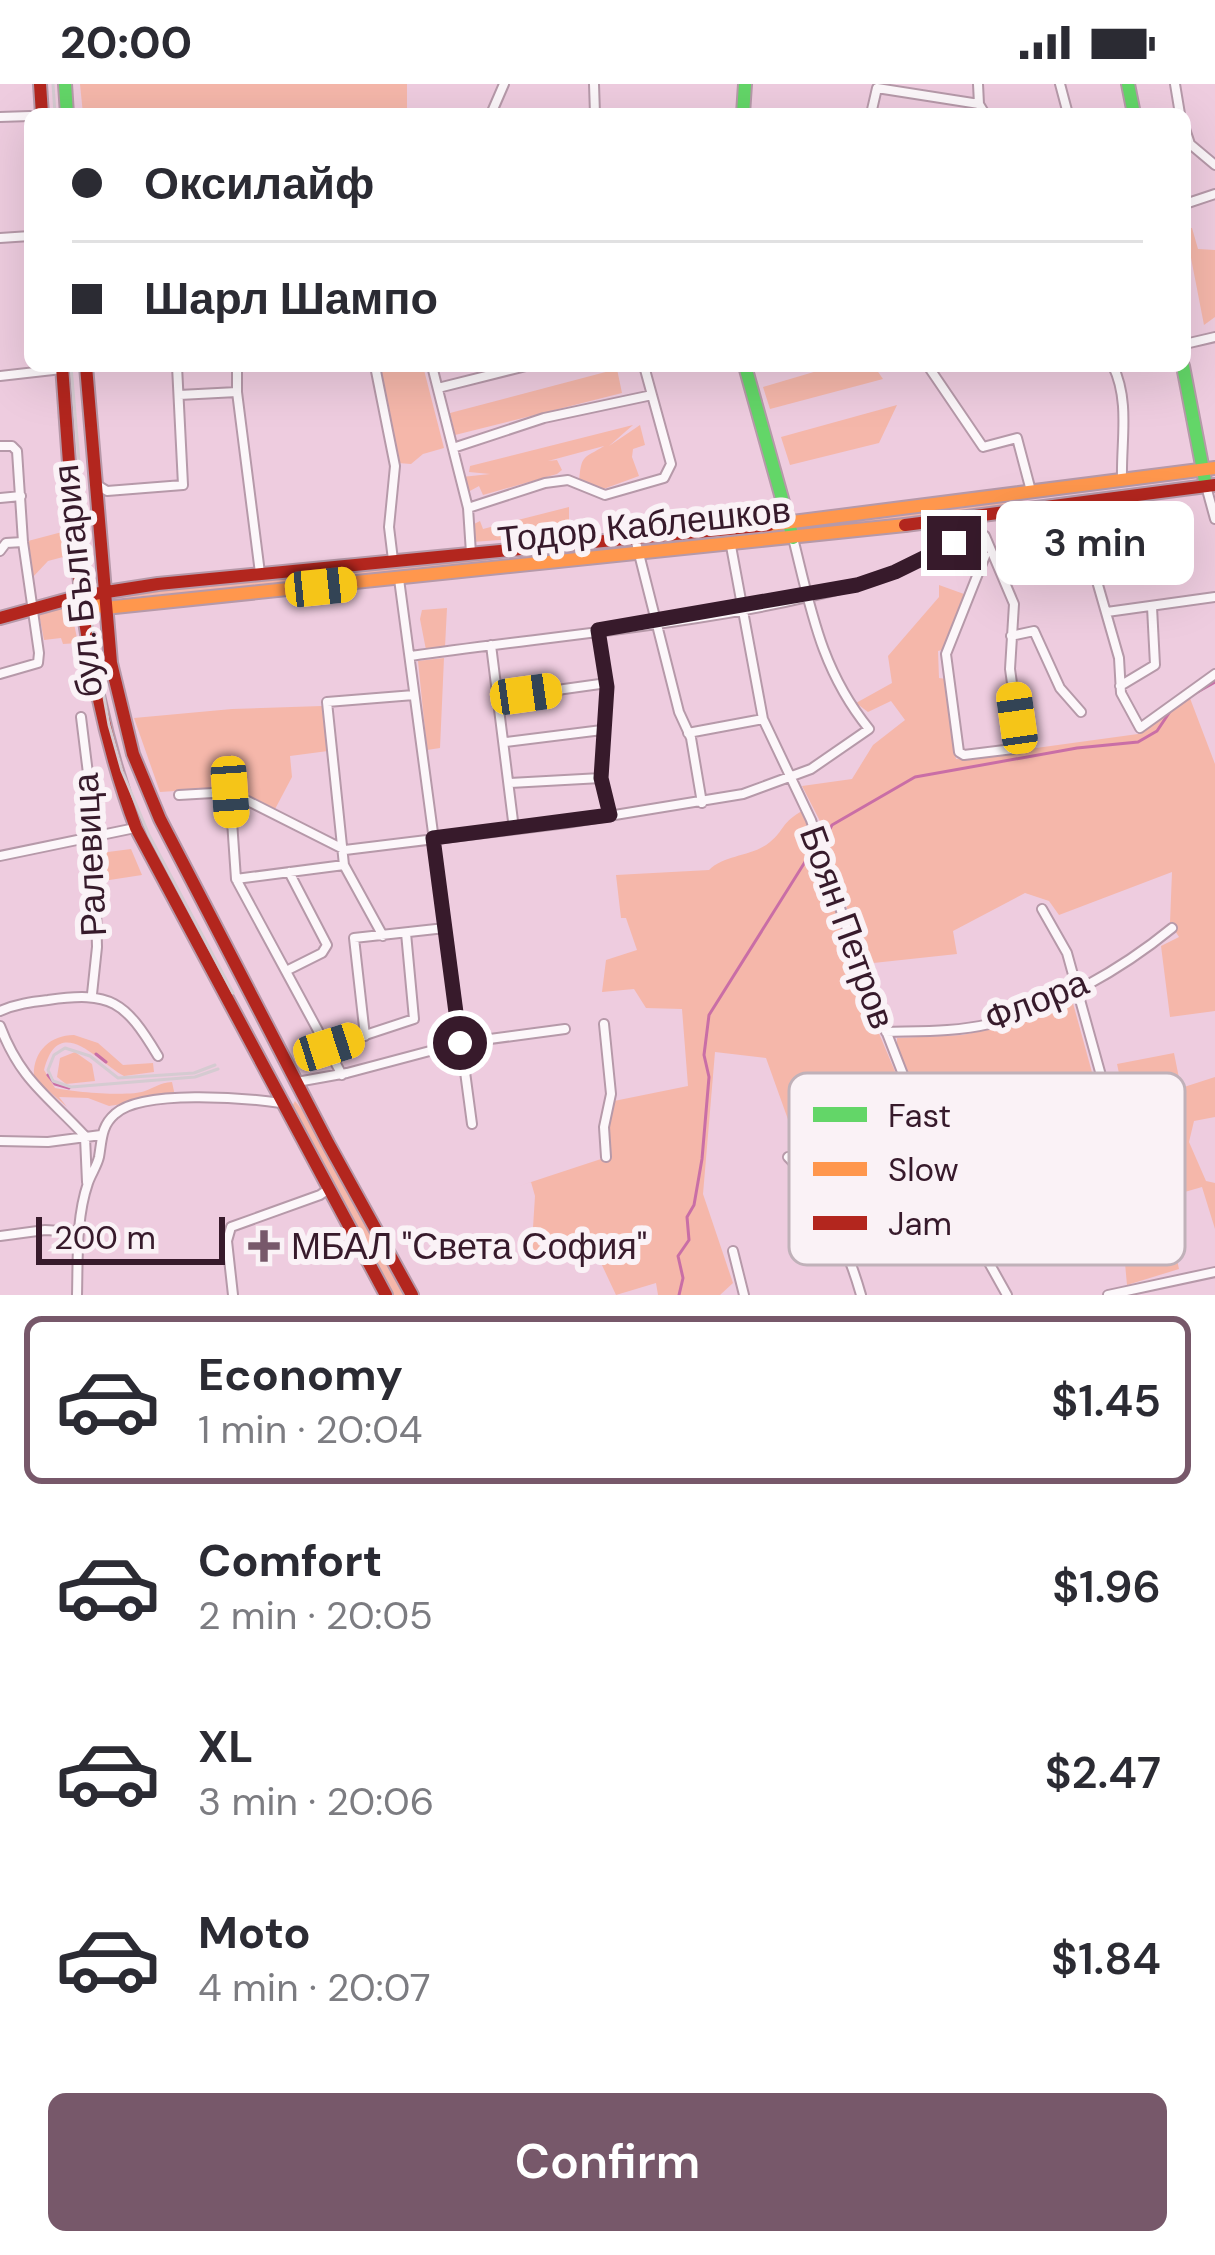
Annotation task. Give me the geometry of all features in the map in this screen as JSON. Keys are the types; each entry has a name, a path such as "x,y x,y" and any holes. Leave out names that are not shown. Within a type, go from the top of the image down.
{"main road":[{"name":"бул. България","path":"62,372 87,668 109,760 136,828 386,1295"},
{"name":"бул. България","path":"87,372 101,487 97,507 111,663 133,754 160,819 412,1295"},
{"path":"747,372 793,538"},
{"path":"1184,372 1200,470 1210,485"},
{"name":"Тодор Каблешков","path":"0,617 103,590 259,569 393,563 789,523 1215,468"},
{"name":"Тодор Каблешков","path":"105,608 793,538 1210,485"},
{"path":"80,596 105,608"}],"street":[{"path":"978,84 981,108"},
{"path":"873,108 877,88 979,104"},
{"path":"1191,145 1215,165"},
{"path":"0,376 31,372"},
{"path":"101,487 183,485 177,372"},
{"path":"237,372 259,569"},
{"path":"376,372 394,455 389,527 393,563"},
{"path":"434,372 468,508 470,554"},
{"path":"438,388 502,372"},
{"path":"468,508 495,496 568,480 604,495 664,478 670,472 646,372"},
{"path":"932,372 983,447 1017,438 1031,493"},
{"path":"1116,372 1124,410 1122,479"},
{"path":"179,395 237,392"},
{"path":"453,448 544,418 652,395"},
{"path":"0,446 17,451 22,542 38,663 0,674"},
{"path":"1210,485 1215,519"},
{"path":"0,498 21,496"},
{"path":"411,656 808,596 857,585 954,543 985,536 988,556 1012,597 1015,613 1010,669 1021,748 961,754 946,655 988,556"},
{"path":"635,538 702,803"},
{"path":"178,795 230,792 344,850 702,803 791,777 841,751 869,729 827,665 793,538"},
{"path":"0,551 7,543 22,542"},
{"name":"Боян Петров","path":"730,544 763,719 811,820 902,1073"},
{"path":"1044,550 1072,547 1087,552 1119,658 1120,686 1140,728 1215,674"},
{"path":"920,558 950,562 988,556"},
{"path":"399,578 471,1120"},
{"path":"1107,612 1215,597"},
{"path":"1120,686 1155,665 1153,606"},
{"path":"598,630 607,683 601,778 610,815"},
{"path":"1010,636 1034,632 1060,688 1081,712"},
{"path":"491,646 514,829"},
{"path":"500,698 607,683"},
{"path":"382,935 344,865 326,702 414,695"},
{"name":"Ралевица","path":"81,717 94,837 97,947 92,994"},
{"path":"688,733 763,719"},
{"path":"506,742 602,730"},
{"path":"509,783 601,778"},
{"path":"230,792 236,879 342,1075"},
{"path":"0,856 136,828"},
{"path":"236,879 344,865"},
{"path":"286,971 322,953 327,945 289,872"},
{"path":"1042,909 1067,952 1100,1073"},
{"path":"365,1036 354,938 445,928"},
{"name":"Флора","path":"886,1032 985,1025 1012,1017 1079,987 1172,928"},
{"path":"329,1047 410,1022 416,1016 406,933"},
{"path":"0,1011 16,1004 92,994 129,1013 158,1056"},
{"path":"604,1024 611,1094 604,1127 606,1157"},
{"path":"0,1026 33,1087 85,1136 87,1183 79,1232 77,1295"},
{"path":"297,1082 342,1075 460,1043 565,1029"},
{"path":"251,1098 267,1072"},
{"path":"87,1183 98,1160 101,1136 111,1118 129,1106 161,1100 251,1098 284,1103"},
{"path":"0,1141 101,1136"},
{"path":"233,1295 227,1241 231,1227 330,1188"},
{"path":"0,1236 45,1230 79,1232"},
{"path":"733,1251 744,1295"},
{"path":"850,1265 861,1295"},
{"name":"Боян Петров","path":"990,1265 1007,1295"},
{"path":"1108,1295 1215,1272"}],"shaded area":[{"path":"80,84 407,84 407,108 82,108"},
{"path":"1191,228 1198,249 1215,250 1215,317 1204,325 1191,258"},
{"path":"379,372 425,372 444,448 423,454 411,464 398,463"},
{"path":"606,372 618,372 622,393 455,435 450,413"},
{"path":"814,372 878,372 883,379 770,409 763,387"},
{"path":"897,405 879,443 790,465 781,437"},
{"path":"633,425 609,446 640,425 645,445 633,449 632,457 639,476 598,491 579,483 580,473 585,458 604,446 548,461 557,460 562,470 557,474 483,495 479,486 468,492 462,477 490,474 469,472 470,466"},
{"path":"1019,499 1030,504 812,532 811,526"},
{"path":"569,507 569,535 472,542 472,525 480,521 483,529"},
{"path":"62,532 63,557 48,561 32,578 28,541"},
{"path":"486,558 487,565 111,599 114,596"},
{"path":"939,585 964,594 938,651 956,759 1138,734 1188,693 1215,764 1215,1011 1170,1017 1161,946 1179,937 1170,923 1172,872 1059,915 1049,901 1025,893 953,931 957,954 864,964 821,823 802,786 852,779 873,745 905,720 891,701 868,712 856,703 892,683 888,656 939,597"},
{"path":"447,608 445,647 426,650 422,610"},
{"path":"71,609 78,643 44,640 39,614"},
{"path":"444,658 440,748 427,750 418,661"},
{"path":"322,706 328,751 290,756 292,777 274,811 222,788 160,792 134,718 232,709"},
{"path":"804,810 896,1073 789,1073 789,1122 766,1058 715,1052 703,1194 733,1283 720,1295 658,1295 656,1283 616,1295 593,1246 531,1259 535,1196 531,1182 601,1159 614,1101 688,1086 682,1009 646,1008 634,989 602,992 606,960 637,950 626,918 621,918 616,875 709,870 763,847"},
{"path":"131,849 142,875 103,881 100,853"},
{"path":"1071,996 1092,1073 907,1073 897,1050 897,1038 962,1035 1019,1023"},
{"path":"74,1035 98,1043 123,1065 153,1063 154,1072 124,1076 80,1046 59,1044 44,1070 55,1088 127,1094 172,1082 175,1096 109,1106 88,1098 59,1097 67,1107 34,1078 34,1069 39,1053 50,1042"},
{"path":"75,1052 92,1064 95,1081 66,1084 57,1077 60,1058"},
{"path":"1174,1053 1178,1073 1119,1073 1117,1064"},
{"path":"1215,1077 1215,1117 1194,1121 1189,1142 1206,1181 1215,1183 1215,1229 1202,1187 1185,1192 1185,1087"},
{"path":"295,1101 404,1295 392,1295 291,1108"},
{"path":"1125,1265 1178,1265 1179,1269 1127,1285"}],"waterway":[{"path":"1194,694 1215,682"},
{"path":"824,840 832,825 915,777 1138,742 1157,731 1171,710"},
{"path":"679,1295 683,1278 678,1256 689,1240 687,1217 694,1205 702,1159 709,1015 815,846"},
{"path":"96,1054 106,1062"},
{"path":"48,1075 55,1084 69,1088"}],"tram line":[{"path":"53,84 55,108"},
{"path":"72,372 94,642 109,725 149,835 233,993"},
{"path":"215,1065 194,1073 118,1078 90,1056 65,1048 54,1055 48,1070 53,1081 71,1087 195,1077 218,1069"}],"traffic: fast":[{"path":"65,84 67,108"},
{"path":"743,108 745,84"},
{"path":"1128,84 1133,108"},
{"path":"747,372 793,538"},
{"path":"1184,372 1206,486"}],"traffic: slow":[{"path":"769,525 1215,468"},
{"path":"80,596 105,608 905,525"}],"traffic: jam":[{"path":"40,84 42,108"},
{"path":"62,372 91,657 102,714 136,828 386,1295"},
{"path":"87,372 111,663 133,754 160,819 412,1295"},
{"path":"905,525 1215,485"},
{"path":"81,596 158,584 769,525"},
{"path":"0,618 80,596"}],"place":[{"name":"МБАЛ \"Света София\"","path":"264,1246"}],"route":[{"path":"460,1043 433,838 610,815 601,778 607,687 598,630 857,585 954,543"}]}
